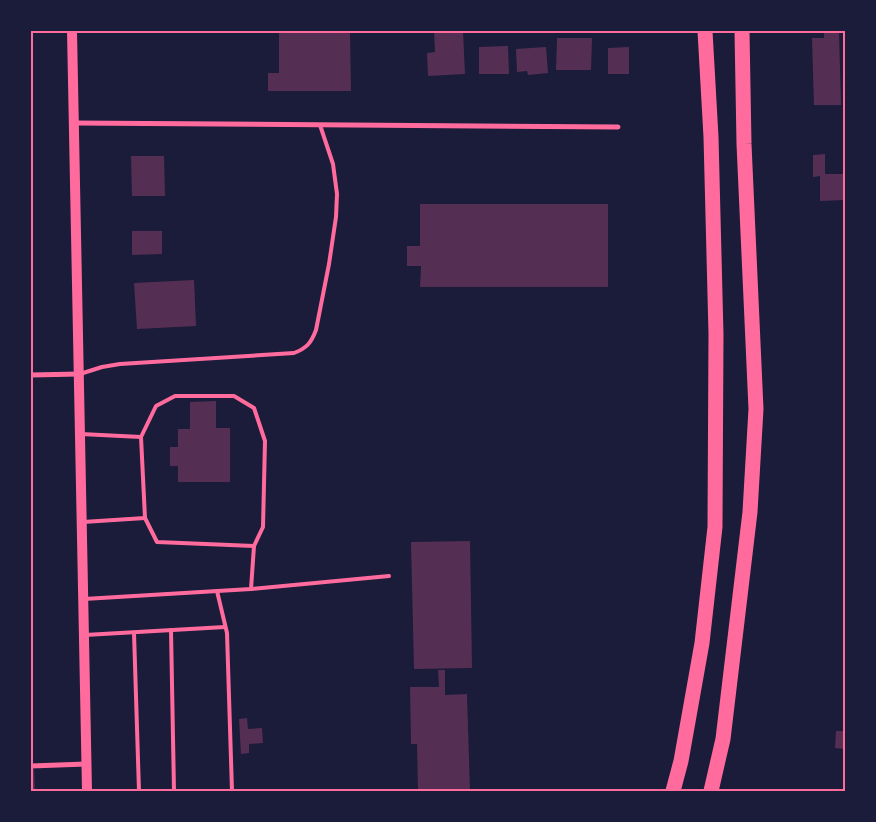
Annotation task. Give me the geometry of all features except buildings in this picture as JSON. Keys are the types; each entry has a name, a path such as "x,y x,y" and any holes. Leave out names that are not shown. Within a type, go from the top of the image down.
{"highway":[{"path":"673,791 681,761 702,643 715,527 716,334 711,137 705,31"},
{"path":"711,791 723,739 748,531 756,409 744,144 742,31"}],"main road":[{"path":"72,31 88,791"}],"street":[{"path":"74,123 618,127"},
{"path":"31,375 80,374"},
{"path":"31,766 87,764"}],"lane":[{"path":"80,374 120,364 294,353 305,349 311,342 316,330 336,217 336,177 320,125"},
{"path":"251,589 254,546 263,527 265,441 254,408 234,396 175,396 156,406 141,437 145,518 156,542 254,546"},
{"path":"81,434 141,437"},
{"path":"83,522 145,518"},
{"path":"84,599 251,589 389,576"},
{"path":"217,591 225,627 229,664 232,791"},
{"path":"84,635 225,627"},
{"path":"171,630 174,791"},
{"path":"134,633 139,791"}]}
